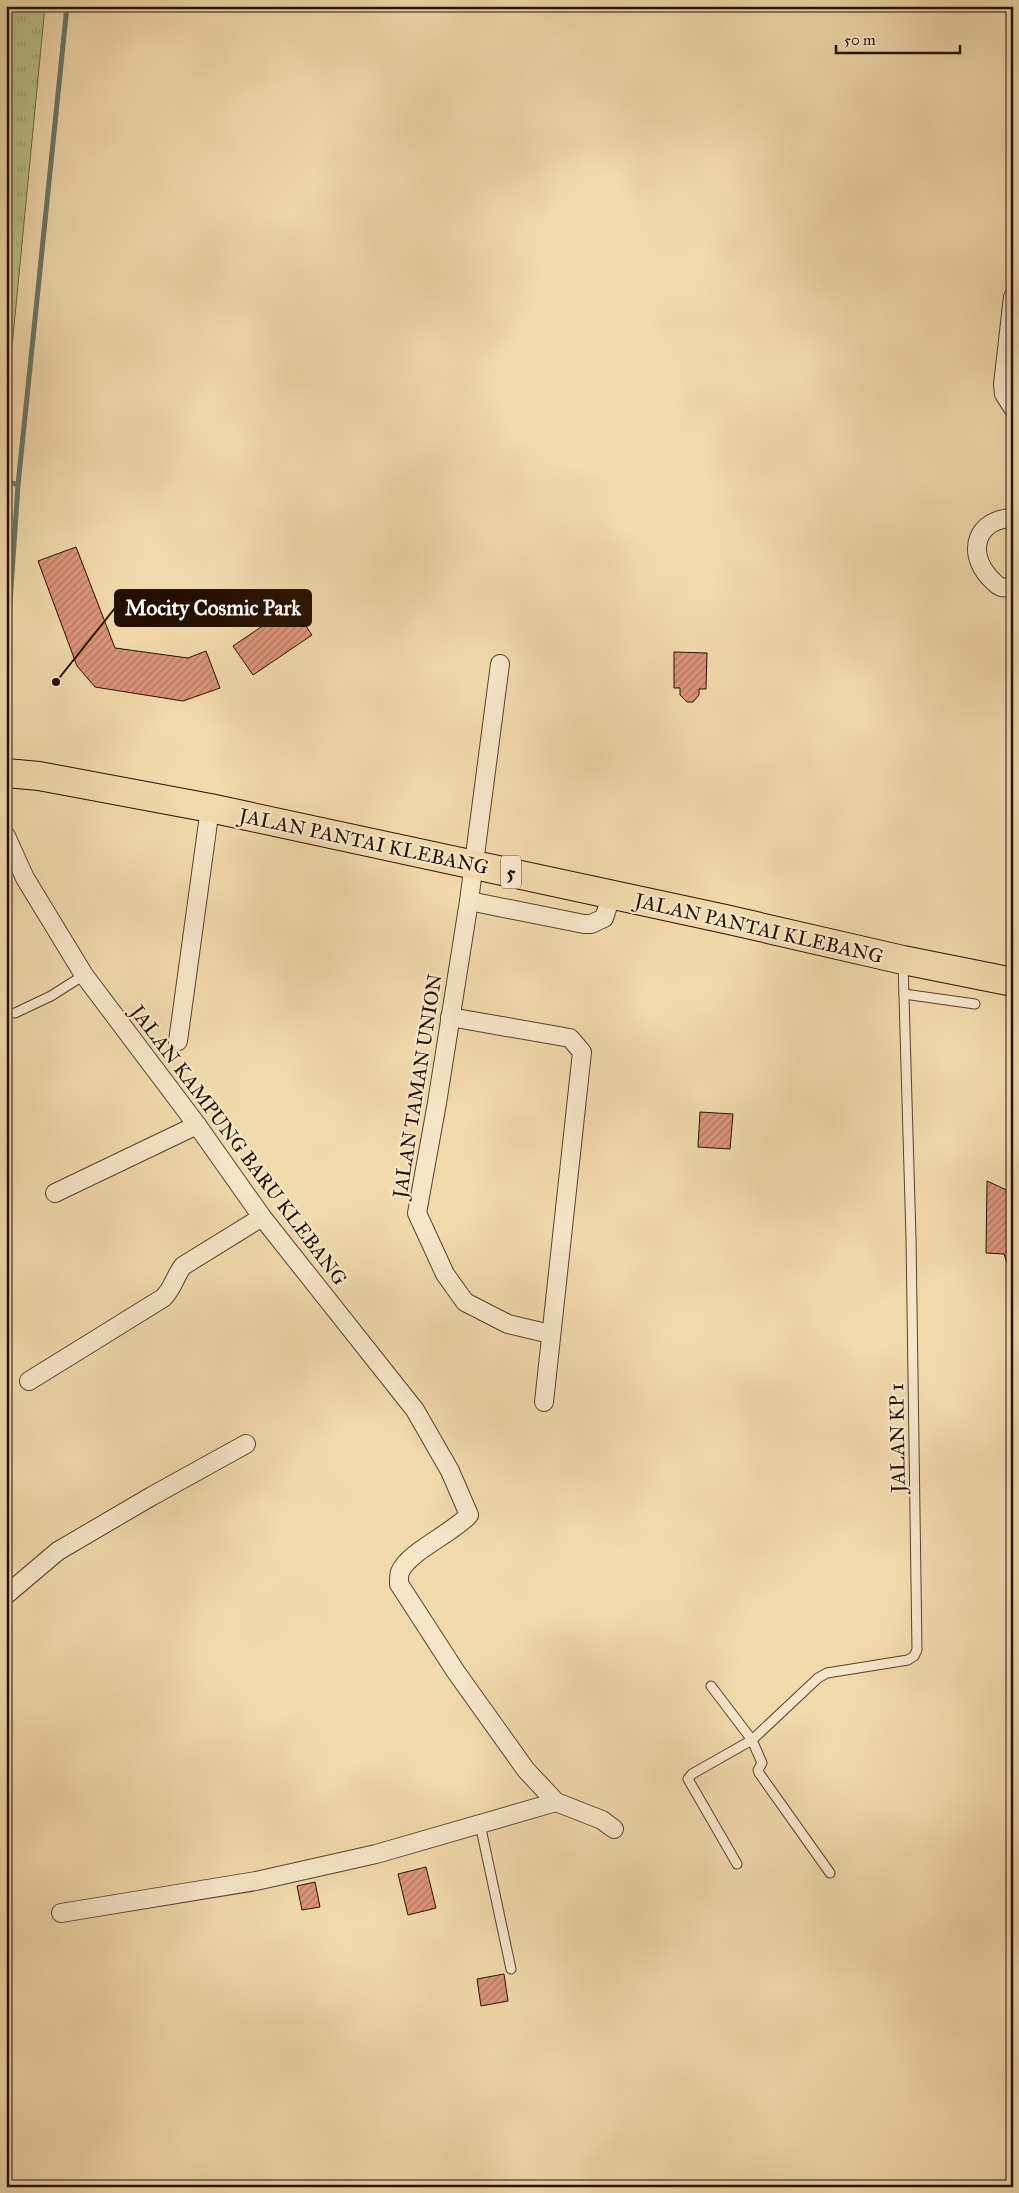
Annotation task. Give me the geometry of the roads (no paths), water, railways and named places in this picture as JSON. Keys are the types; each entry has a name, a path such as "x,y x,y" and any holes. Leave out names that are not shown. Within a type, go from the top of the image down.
{"highway":[{"name":"JALAN PANTAI KLEBANG","path":"6,773 39,776 210,808 612,894 903,960 1013,982"}],"street":[{"path":"1013,296 1003,384 1004,394 1013,408"},
{"path":"1013,518 1003,518 987,526 977,542 976,551 985,572 992,581 1001,587 1013,587"},
{"name":"JALAN TAMAN UNION","path":"500,664 469,901 437,1103 417,1213 445,1274 465,1302 508,1324 550,1334"},
{"path":"178,1041 210,808"},
{"name":"JALAN KAMPUNG BARU KLEBANG","path":"6,836 25,878 84,975 197,1125 262,1217 415,1410 450,1471 470,1515 460,1525 414,1556 400,1572 399,1584 456,1672 515,1755 526,1770 556,1802"},
{"path":"469,901 591,924 604,918 612,894"},
{"path":"450,1017 570,1038 582,1052 544,1402"},
{"path":"54,1193 197,1125"},
{"path":"29,1381 163,1298 171,1291 178,1272 183,1266 262,1217"},
{"path":"6,1595 58,1551 246,1444"},
{"path":"61,1914 256,1881 376,1854 556,1802 602,1820 614,1829"}],"lane":[{"name":"JALAN KP 1","path":"737,1864 688,1779 692,1774 752,1740 818,1678 827,1673 908,1660 914,1656 917,1650 912,1248 903,960"},
{"path":"15,1012 51,996 84,975"},
{"path":"904,994 975,1004"},
{"path":"711,1686 752,1740 762,1762 758,1770 759,1773 830,1873"},
{"path":"480,1824 511,1969"}],"waterway":[{"path":"6,662 18,485 67,6"},
{"path":"6,481 18,485"}],"place":[{"name":"Mocity Cosmic Park","path":"56,682"}]}
